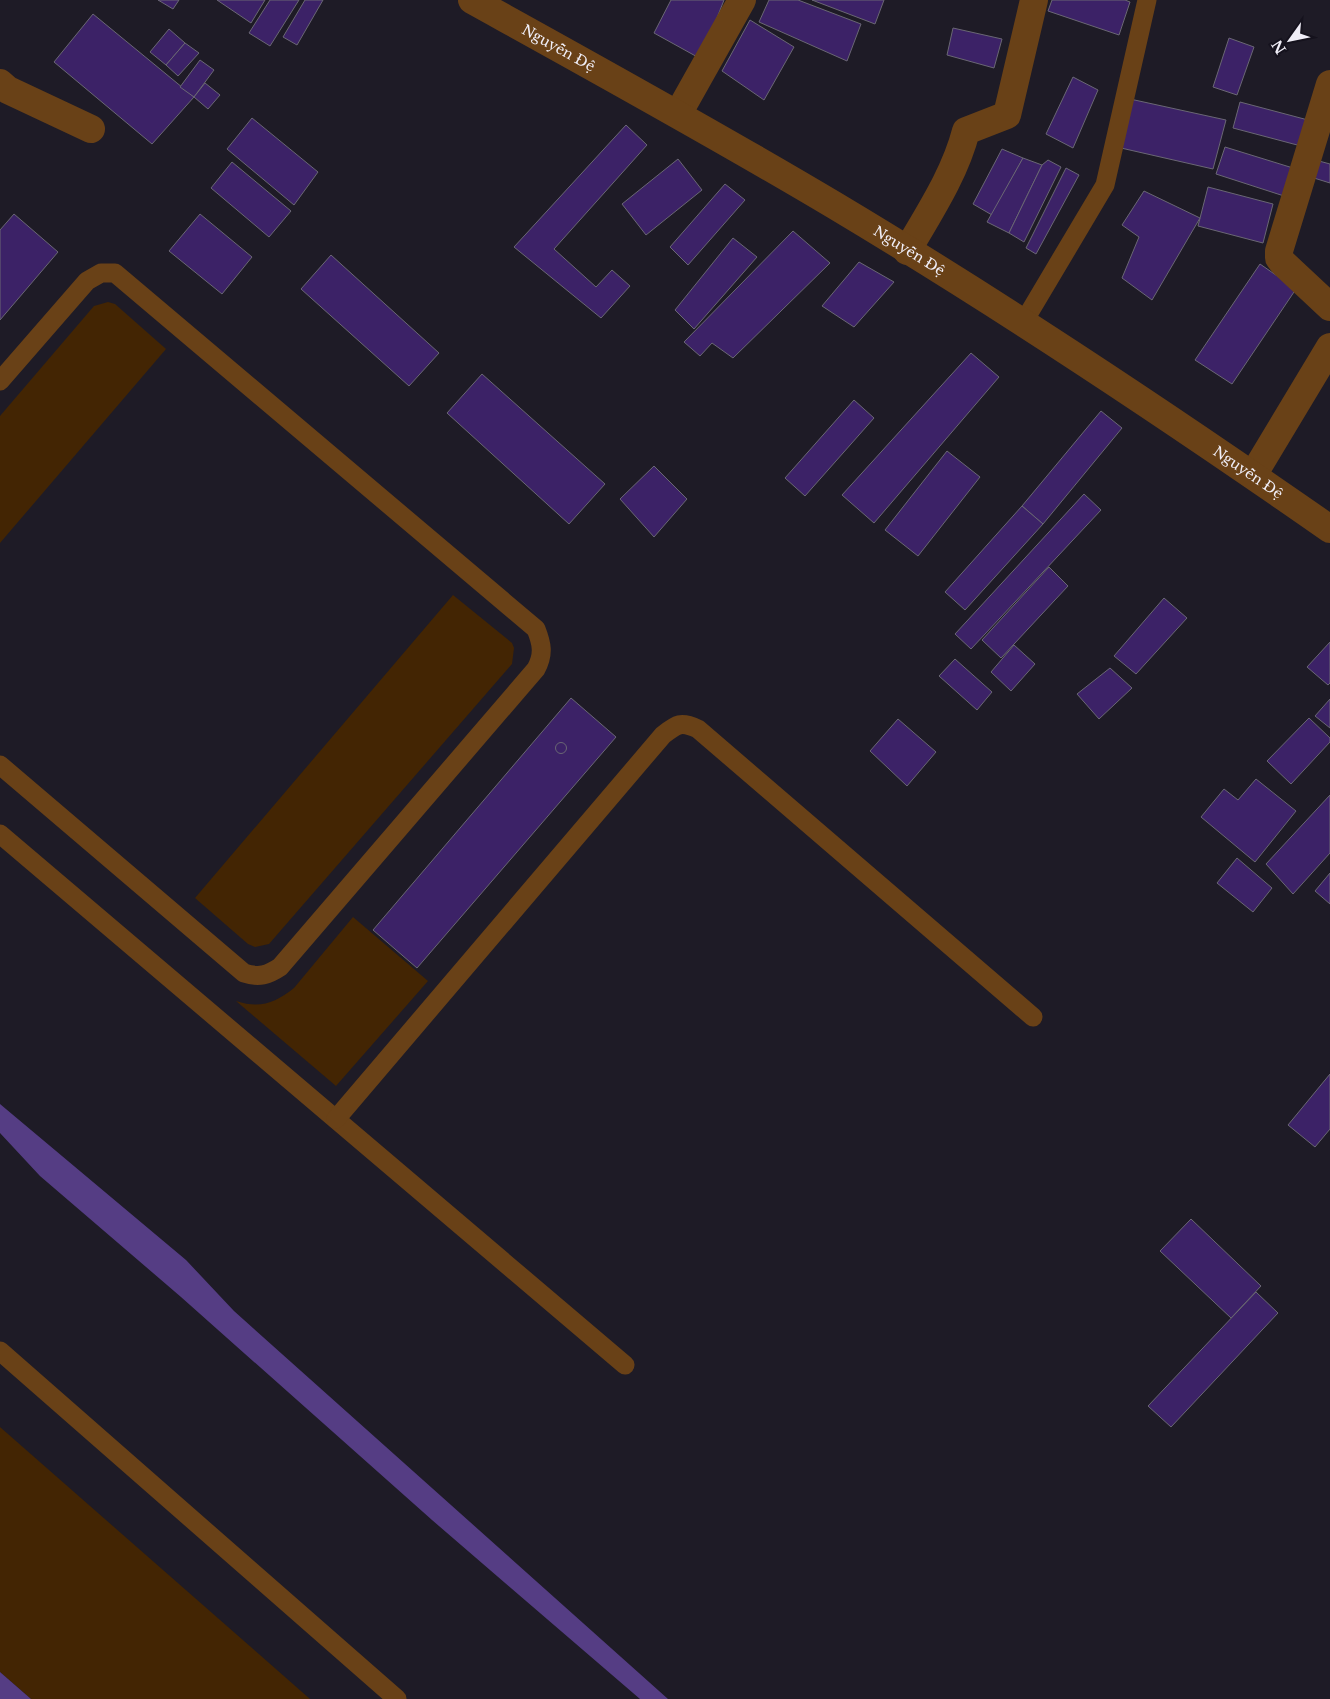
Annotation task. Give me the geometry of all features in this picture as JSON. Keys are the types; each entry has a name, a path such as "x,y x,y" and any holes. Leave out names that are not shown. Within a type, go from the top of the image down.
{"street":[{"name":"Nguyễn Đệ","path":"472,0 678,114 907,250 1023,323 1253,475 1330,529"},
{"path":"678,114 742,0"},
{"path":"907,250 935,203 962,147 966,131 1007,115 1034,0"},
{"path":"0,83 8,90 91,129"},
{"path":"1330,84 1279,251 1279,258 1330,307"},
{"path":"1253,475 1330,347"}],"lane":[{"path":"1023,323 1105,184 1147,0"},
{"path":"0,381 87,281 101,273 116,273 536,629 541,642 542,656 536,668 293,952 280,966 268,974 254,976 244,973 0,766"},
{"path":"336,1120 663,735 675,726 686,724 698,729 1033,1017"},
{"path":"0,834 625,1365"},
{"path":"0,1351 397,1699"}],"shaded area":[{"path":"108,302 115,304 166,349 0,543 0,416 94,306"},
{"path":"453,595 512,643 514,648 512,664 269,944 255,947 248,944 195,898"},
{"path":"353,917 428,981 336,1086 236,1001 253,1004 267,1003 274,1001 294,988"},
{"path":"0,1104 186,1260 234,1311 668,1699 640,1699 432,1520 181,1297 40,1176 0,1133"},
{"path":"0,1427 310,1699 31,1699 0,1672"},
{"path":"0,1672 31,1699 0,1699"}],"building":[{"path":"158,0 179,0 173,9"},
{"path":"217,0 265,0 251,23"},
{"path":"270,0 299,0 270,46 249,33"},
{"path":"305,0 323,0 297,45 283,37"},
{"path":"671,0 724,0 701,59 654,33"},
{"path":"769,0 798,0 861,24 847,61 759,22"},
{"path":"812,0 884,0 875,24"},
{"path":"1052,0 1125,0 1130,2 1119,35 1048,11"},
{"path":"93,14 194,97 152,144 54,62"},
{"path":"750,20 794,47 764,100 722,71"},
{"path":"953,28 1002,39 994,68 947,55"},
{"path":"169,29 185,43 166,65 150,52"},
{"path":"1229,38 1254,47 1237,95 1213,87"},
{"path":"185,43 199,53 178,76 166,65"},
{"path":"200,60 214,70 194,97 180,87"},
{"path":"1073,77 1098,90 1073,148 1046,134"},
{"path":"205,83 220,95 208,109 194,97"},
{"path":"1130,99 1226,120 1213,169 1121,148"},
{"path":"1240,102 1308,120 1301,146 1233,128"},
{"path":"252,118 318,172 294,205 227,149"},
{"path":"626,125 647,145 554,249 596,287 612,270 630,286 601,318 514,247"},
{"path":"1225,147 1293,168 1284,196 1216,174"},
{"path":"1002,149 1023,158 992,215 973,204"},
{"path":"1023,158 1042,165 1009,233 987,222"},
{"path":"678,159 702,190 646,235 622,204"},
{"path":"1048,160 1061,167 1024,242 1009,233 1042,165"},
{"path":"1319,161 1330,164 1330,183 1314,178"},
{"path":"232,162 291,211 269,237 211,188"},
{"path":"1066,168 1079,175 1036,254 1026,248"},
{"path":"725,184 745,200 688,265 670,247"},
{"path":"1208,187 1273,204 1263,243 1198,226"},
{"path":"1144,191 1200,218 1152,300 1122,278 1139,237 1122,225"},
{"path":"14,214 58,252 0,320 0,230"},
{"path":"200,214 252,257 222,294 169,251"},
{"path":"793,231 830,263 733,358 712,343 700,356 684,342"},
{"path":"733,238 757,257 694,329 675,310"},
{"path":"331,255 439,353 409,386 301,289"},
{"path":"859,262 894,282 854,327 822,306"},
{"path":"1260,264 1296,289 1232,384 1195,360"},
{"path":"971,353 999,377 874,523 842,495"},
{"path":"482,374 605,484 569,524 447,413"},
{"path":"854,400 874,418 805,496 785,478"},
{"path":"1101,411 1122,428 1043,524 1022,506"},
{"path":"947,451 980,477 918,556 885,530"},
{"path":"654,466 687,499 654,537 620,499"},
{"path":"1084,494 1101,510 971,649 955,634"},
{"path":"1022,506 1043,524 965,610 945,592"},
{"path":"1049,567 1068,586 1001,658 982,640"},
{"path":"1164,598 1187,618 1136,674 1114,656"},
{"path":"1330,642 1330,683 1328,685 1307,667"},
{"path":"1014,645 1035,664 1011,691 991,672"},
{"path":"955,659 992,692 977,710 939,676"},
{"path":"1110,668 1132,688 1099,719 1077,694"},
{"path":"571,698 616,737 417,968 373,930"},
{"path":"1330,699 1330,728 1315,716"},
{"path":"1309,718 1330,738 1330,742 1291,784 1267,761"},
{"path":"898,719 936,752 907,786 870,751"},
{"path":"559,743 563,743 566,748 565,752 559,753 556,750 556,746"},
{"path":"1256,779 1296,811 1255,862 1201,817 1224,789 1238,800"},
{"path":"1330,795 1330,853 1293,894 1266,864"},
{"path":"1237,858 1272,888 1253,912 1217,883"},
{"path":"1330,873 1330,904 1315,891"},
{"path":"1330,1074 1330,1129 1315,1147 1288,1125"},
{"path":"1191,1219 1261,1286 1231,1318 1160,1251"},
{"path":"1256,1292 1278,1313 1171,1427 1148,1406"}]}
